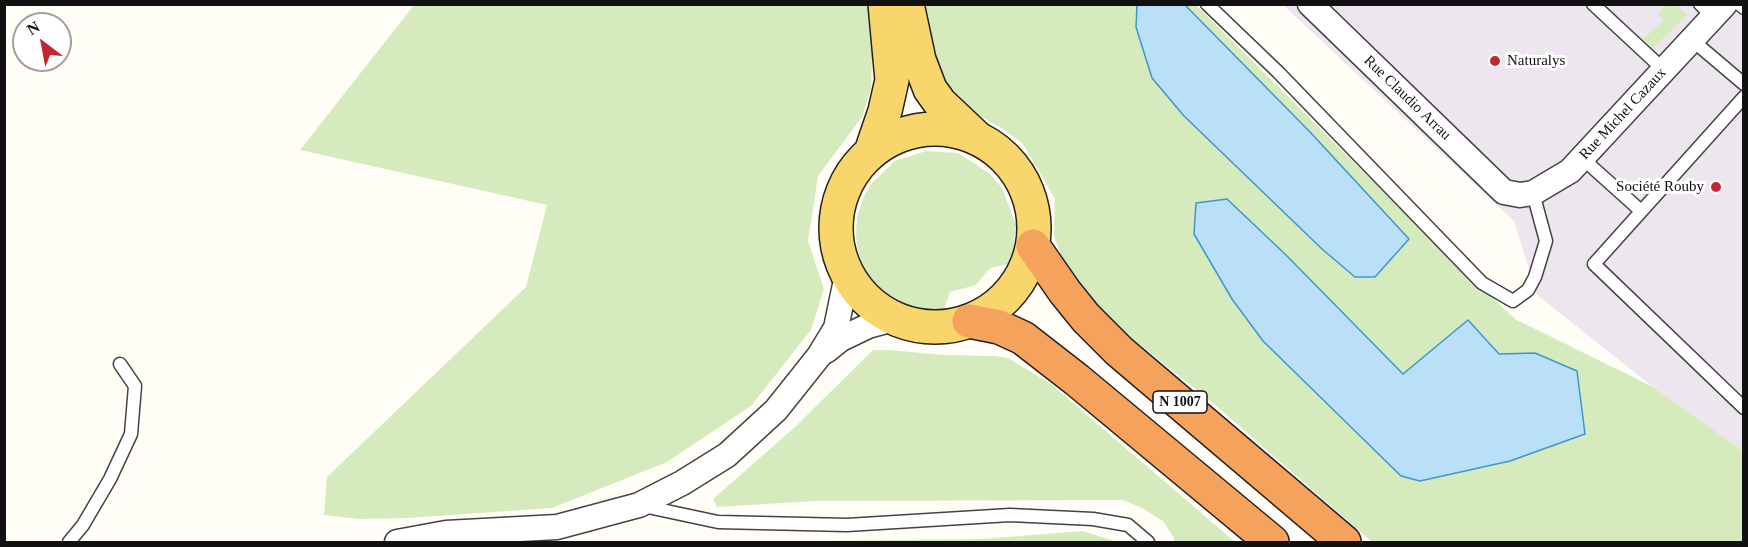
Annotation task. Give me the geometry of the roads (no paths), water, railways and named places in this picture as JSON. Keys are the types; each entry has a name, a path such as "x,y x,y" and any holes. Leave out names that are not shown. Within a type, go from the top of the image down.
{"highway":[{"name":"N 1007","path":"1033,246 1086,318 1119,351 1344,543"},
{"path":"969,321 999,327 1023,338 1077,380 1272,543"}],"main road":[{"path":"871,152 885,111 892,80 885,4"},
{"path":"907,4 919,60 930,89 940,103 975,136 994,147 1011,162 1023,180 1032,202 1035,224 1033,246 1025,270 1011,292 992,309 969,321 944,327 919,326 894,319 876,308 860,293 847,275 836,241 839,203 846,184 857,166 871,152 894,137 921,129 948,129 975,136"}],"street":[{"name":"Rue Claudio Arrau","path":"1310,4 1504,192 1520,195 1533,193"},
{"name":"Rue Michel Cazaux","path":"1533,193 1570,171 1692,39 1713,9"},
{"path":"397,543 446,533 556,527 639,505 682,483 727,455 776,410 819,356 836,328 847,275"},
{"path":"819,356 868,326 894,319"}],"lane":[{"path":"1207,4 1278,72 1482,283 1513,301 1528,290 1535,277 1546,241 1533,193"},
{"path":"1593,4 1664,70"},
{"path":"1739,4 1743,8"},
{"path":"1692,39 1743,84"},
{"path":"1743,97 1594,264 1743,408"},
{"path":"1582,158 1641,211"},
{"path":"69,543 83,525 110,479 131,434 135,386 120,364"},
{"path":"639,505 718,522 847,525 1010,515 1093,519 1128,525 1148,543"}],"water":[{"path":"1137,5 1185,5 1310,132 1409,239 1375,277 1355,277 1322,249 1184,116 1152,78 1136,27"},
{"path":"1227,199 1286,255 1403,374 1468,320 1499,354 1535,353 1577,371 1585,434 1510,461 1420,481 1401,476 1263,341 1232,299 1194,234 1196,203"}],"place":[{"name":"Naturalys","path":"1495,61"},
{"name":"Société Rouby","path":"1716,187"}]}
